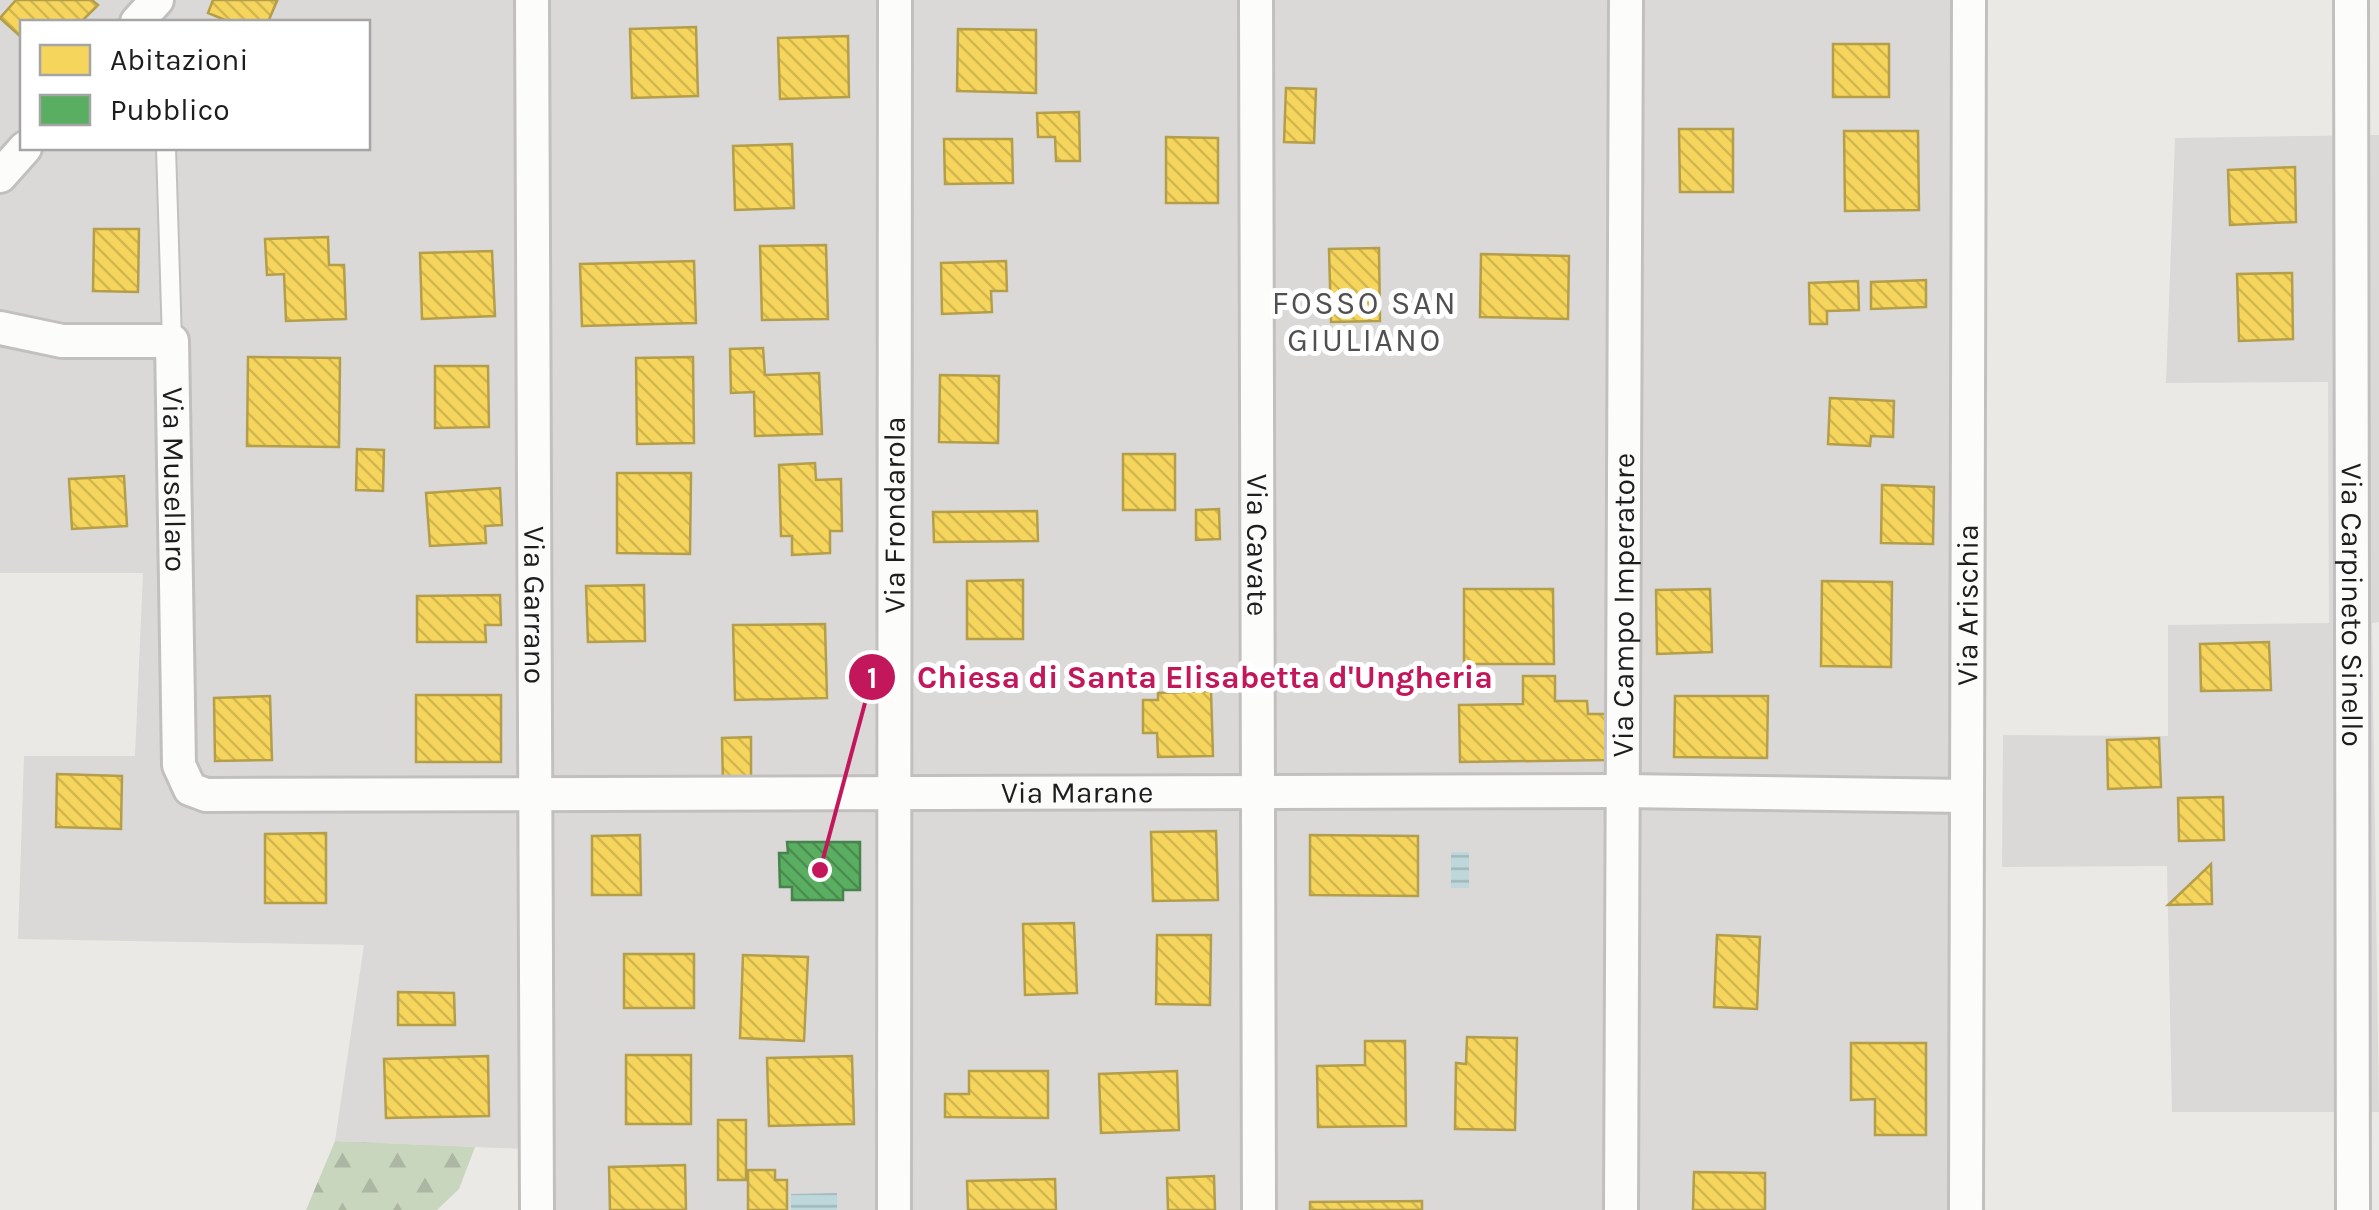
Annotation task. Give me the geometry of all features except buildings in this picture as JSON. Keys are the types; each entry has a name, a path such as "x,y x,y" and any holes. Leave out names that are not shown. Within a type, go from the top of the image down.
{"street":[{"path":"139,20 157,0"},
{"name":"Via Garrano","path":"532,0 536,1210"},
{"name":"Via Frondarola","path":"894,1210 896,0"},
{"name":"Via Cavate","path":"1256,0 1259,1210"},
{"name":"Via Campo Imperatore","path":"1621,1210 1626,0"},
{"name":"Via Arischia","path":"1966,1210 1969,0"},
{"name":"Via Carpineto Sinello","path":"2352,0 2353,1210"},
{"path":"0,176 23,150"},
{"path":"0,328 62,341 172,341"},
{"name":"Via Musellaro","path":"172,341 178,765 190,788"},
{"name":"Via Marane","path":"190,788 214,796 1623,791 1966,796"}],"lane":[{"path":"166,150 172,341"}],"shaded area":[{"path":"0,0 1958,0 1955,1210 520,1210 523,1149 335,1141 364,945 18,939 24,756 135,756 143,573 0,573"},
{"path":"2379,135 2379,622 2372,623 2379,1112 2172,1112 2167,866 2002,867 2003,735 2168,736 2168,625 2329,623 2328,382 2166,383 2175,138"}],"green space":[{"path":"335,1141 475,1147 459,1189 437,1210 306,1210"}],"water":[{"path":"1451,852 1469,852 1469,888 1451,888"},
{"path":"837,1193 837,1210 791,1210 791,1194"}],"place":[{"name":"Chiesa di Santa Elisabetta d'Ungheria","path":"820,870"}],"district":[{"name":"FOSSO SAN GIULIANO","path":"1365,322"}]}
